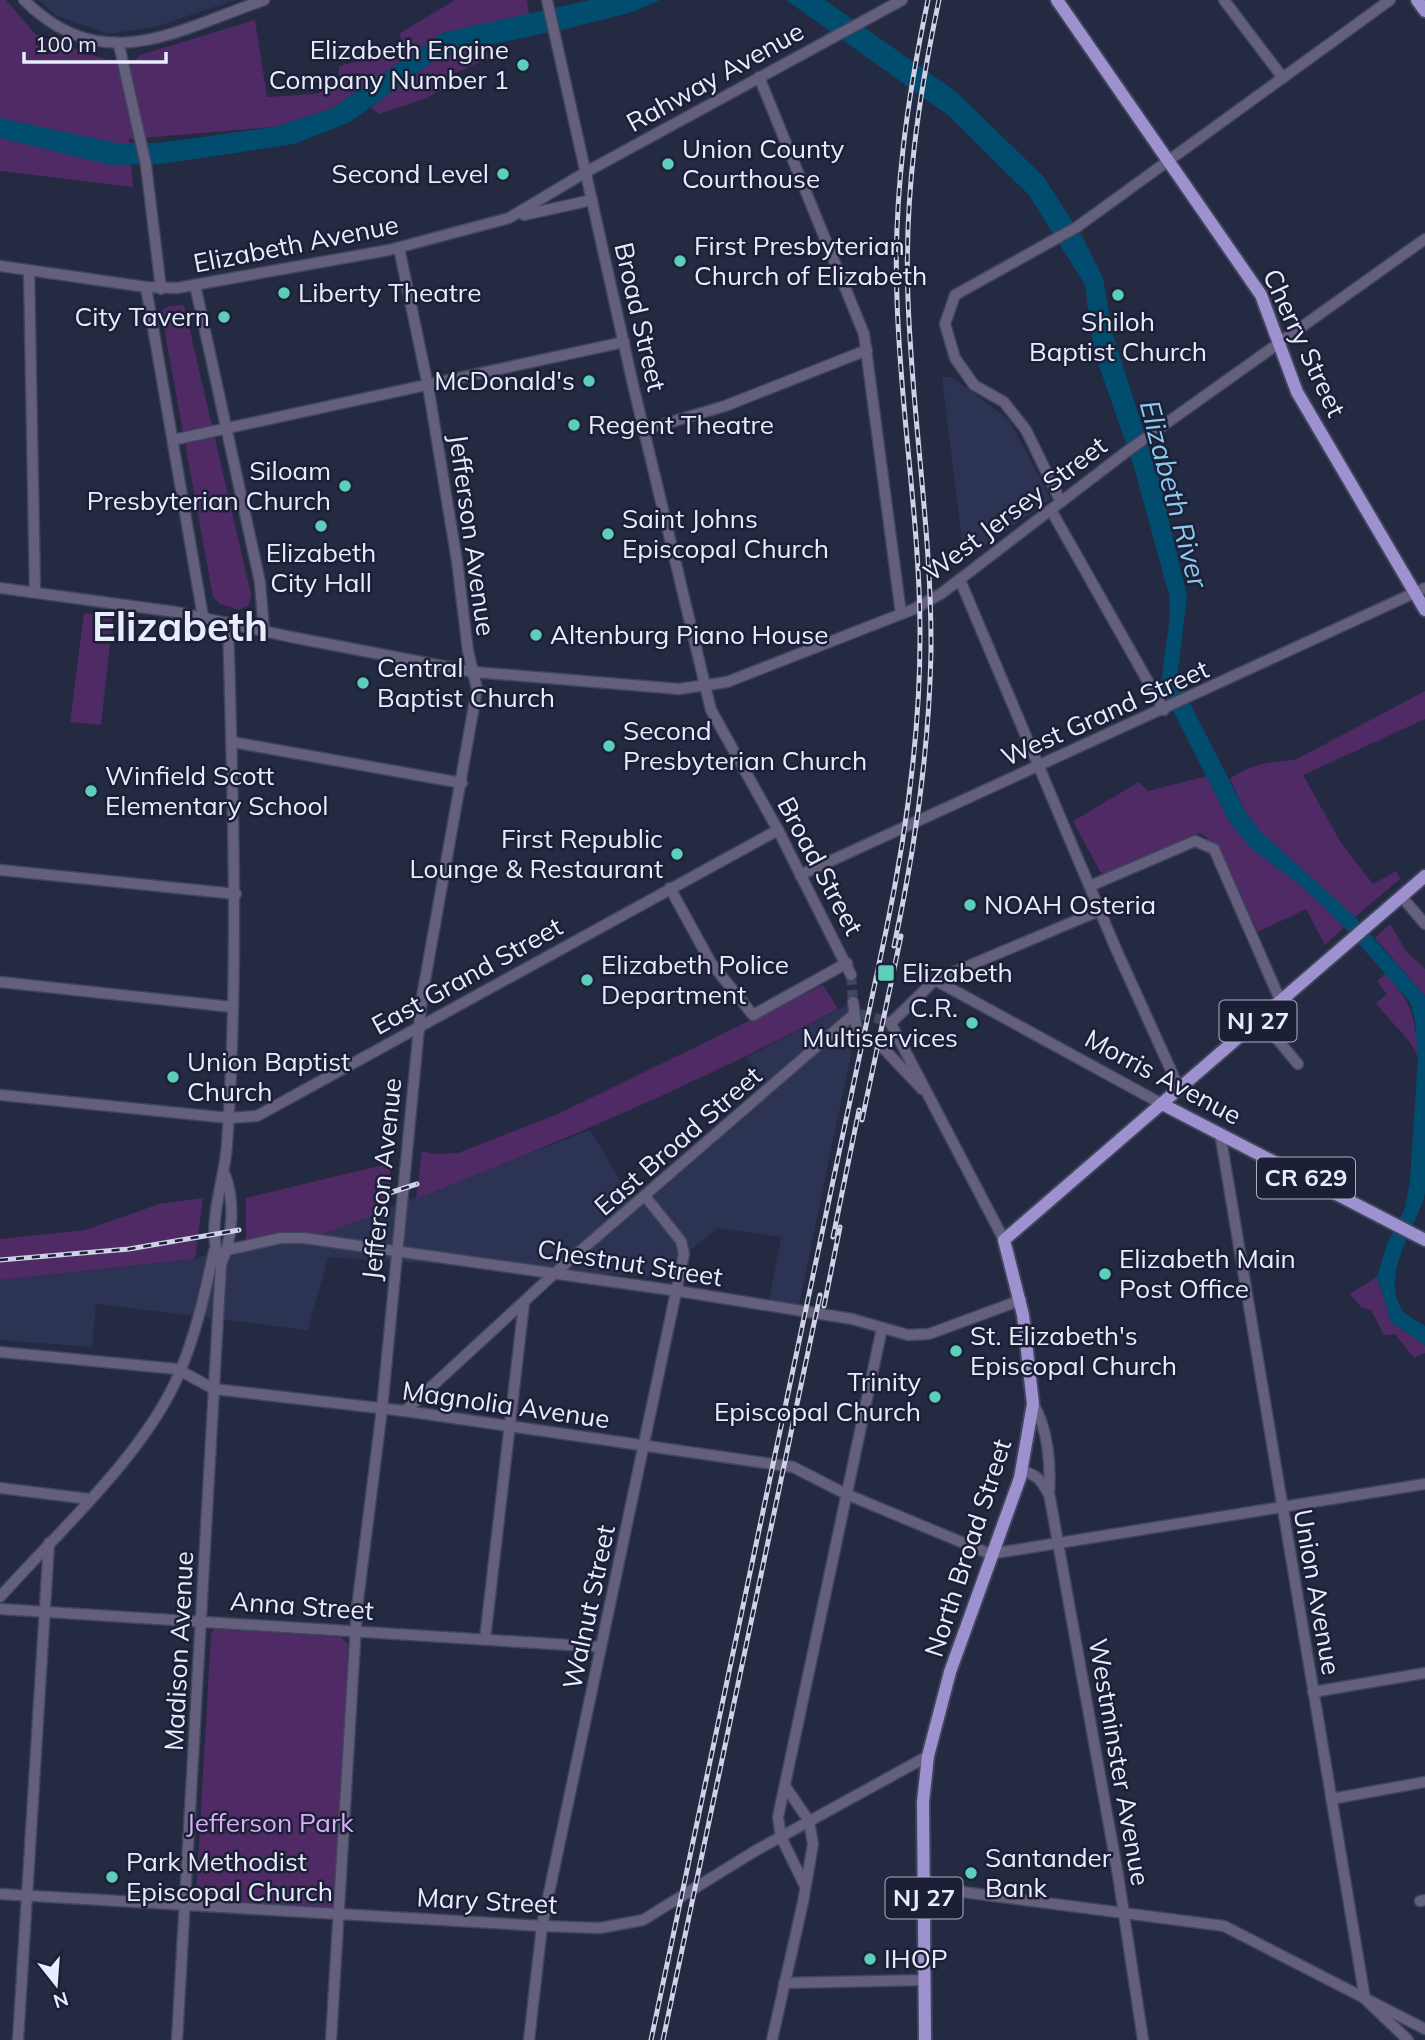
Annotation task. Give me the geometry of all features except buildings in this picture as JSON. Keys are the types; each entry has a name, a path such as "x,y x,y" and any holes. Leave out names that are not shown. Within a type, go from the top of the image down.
{"main road":[{"name":"Cherry Street","path":"1057,0 1261,295 1297,392 1420,590 1425,610"},
{"path":"1417,0 1425,11"},
{"name":"NJ 27","path":"1004,1240 1425,876"},
{"name":"Morris Avenue","path":"1162,1104 1420,1238"},
{"name":"North Broad Street","path":"925,2040 923,1802 928,1756 947,1683 1021,1471 1033,1404 1021,1300 1004,1240"}],"street":[{"path":"24,0 64,31 92,41 119,45 162,36 264,0"},
{"name":"Rahway Avenue","path":"586,172 901,0"},
{"path":"1224,0 1283,78"},
{"path":"1061,502 1026,430 1004,402 974,385 955,358 945,324 953,298 1077,227 1390,0"},
{"name":"Broad Street","path":"548,4 644,430 711,710 778,830 851,975"},
{"path":"119,45 146,165 161,289"},
{"path":"759,77 826,238 867,350 901,614"},
{"name":"Elizabeth Avenue","path":"0,266 146,288 195,285 398,248 509,218 586,172"},
{"path":"509,218 592,200"},
{"name":"West Jersey Street","path":"0,588 203,617 264,632 474,672 679,689 727,682 901,614 960,580 1147,436 1425,239"},
{"name":"Jefferson Avenue","path":"331,2040 355,1631 382,1409 419,1026 425,977 476,700 474,672 468,651 457,561 428,386 398,248"},
{"path":"29,271 35,591"},
{"path":"195,285 260,582 264,632"},
{"path":"146,288 203,617"},
{"path":"173,440 624,342"},
{"path":"644,430 725,406 867,350"},
{"path":"1051,510 1168,708"},
{"path":"960,580 1179,1088"},
{"name":"West Grand Street","path":"800,874 1188,699 1420,590"},
{"name":"Madison Avenue","path":"221,1264 215,1251 218,1191 225,1175 229,1118 236,894 228,623"},
{"path":"232,742 461,783"},
{"name":"East Grand Street","path":"0,1095 229,1118 257,1116 778,830"},
{"path":"1090,886 1195,841 1214,849 1280,1002"},
{"path":"0,870 236,894"},
{"path":"670,888 711,962 753,1015 847,963"},
{"path":"1402,896 1425,924"},
{"path":"934,980 1101,910"},
{"name":"North Broad Street","path":"934,980 891,1022 1004,1240"},
{"name":"Morris Avenue","path":"934,980 1162,1104"},
{"path":"0,982 232,1007"},
{"path":"853,1002 857,1015 857,1031"},
{"name":"East Broad Street","path":"405,1411 556,1272 857,1015"},
{"path":"1261,1019 1298,1064"},
{"name":"North Broad Street","path":"884,1049 924,1090"},
{"name":"Union Avenue","path":"1220,1133 1366,1999"},
{"name":"Madison Avenue","path":"177,2040 203,1620 221,1264 227,1250 232,1192 225,1175"},
{"name":"Walnut Street","path":"529,2040 542,1926 678,1291 684,1247 645,1196"},
{"name":"Chestnut Street","path":"227,1250 281,1238 304,1238 678,1291 852,1320 919,1336 1021,1300"},
{"path":"0,1597 89,1499 151,1424 180,1371 195,1335 215,1251"},
{"path":"485,1639 524,1303"},
{"path":"805,1886 781,1837 778,1817 882,1328"},
{"name":"Magnolia Avenue","path":"0,1352 111,1361 180,1371 214,1389 405,1411 793,1467 846,1494 993,1554"},
{"name":"Westminster Avenue","path":"1033,1404 1041,1422 1050,1475 1049,1493 1124,1912 1143,2040"},
{"path":"1021,1471 1032,1473 1041,1480 1049,1493"},
{"path":"993,1554 1425,1484"},
{"path":"0,1488 89,1499"},
{"path":"18,2040 49,1543"},
{"name":"Anna Street","path":"0,1609 601,1647"},
{"path":"1313,1692 1425,1673"},
{"name":"Mary Street","path":"0,1894 600,1928 643,1920 781,1837 928,1756"},
{"path":"1331,1798 1425,1782"},
{"path":"772,2040 813,1844 809,1821 785,1786"},
{"path":"924,1887 1224,1926 1425,2029"},
{"path":"784,1983 924,1980"},
{"path":"1366,1999 1408,2040"}],"shaded area":[{"path":"38,0 235,0 158,26 108,34 57,16"},
{"path":"590,0 660,0 632,12 574,27 442,55 350,122 294,144 161,164 111,165 0,138 0,118 116,143 159,143 274,127 331,109 442,33"},
{"path":"786,0 825,0 955,91 1043,176 1083,238 1103,278 1112,332 1159,479 1187,596 1177,678 1246,813 1261,832 1355,917 1425,996 1425,1193 1402,1251 1395,1281 1396,1296 1402,1310 1425,1326 1425,1345 1391,1322 1377,1277 1387,1244 1405,1208 1410,1181 1418,1057 1415,1020 1410,1002 1344,927 1304,888 1250,847 1229,821 1162,689 1169,595 1134,467 1094,351 1085,285 1029,195 948,115"},
{"path":"942,377 952,377 1009,420 1051,499 970,556 962,540"},
{"path":"849,1004 858,1020 799,1305 769,1301 781,1237 717,1228 671,1266 669,1278 328,1257 308,1330 96,1304 92,1347 0,1340 0,1280 195,1259 245,1240 282,1232 316,1236 590,1130 635,1205 770,1087 746,1058"}],"green space":[{"path":"0,0 6,0 35,34 104,59 133,63 140,55 255,20 267,97 315,94 339,85 339,66 379,56 401,43 400,33 455,0 527,0 529,15 442,33 331,109 274,127 129,139 133,187 0,171"},
{"path":"485,46 489,58 451,75 454,83 424,99 379,114 371,107 442,55"},
{"path":"184,305 251,594 249,605 239,610 220,604 213,597 161,311 169,306"},
{"path":"84,613 113,617 101,725 70,722"},
{"path":"1425,691 1425,719 1303,775 1341,843 1373,884 1396,871 1400,879 1355,917 1261,832 1246,813 1230,779 1244,770 1261,765 1295,760"},
{"path":"1207,776 1229,821 1250,847 1304,888 1344,927 1325,945 1306,909 1258,932 1218,845 1200,833 1102,875 1073,821 1139,782 1148,791"},
{"path":"1390,924 1406,951 1425,969 1425,996 1375,938"},
{"path":"1386,974 1402,994 1411,1012 1418,1057 1376,1003 1387,994 1377,981"},
{"path":"823,985 838,1009 630,1110 416,1199 422,1151 433,1154 458,1153 560,1113"},
{"path":"391,1163 388,1210 316,1236 282,1232 246,1240 246,1198"},
{"path":"203,1198 195,1259 0,1280 0,1239 85,1230 159,1204"},
{"path":"1377,1277 1391,1322 1425,1345 1425,1353 1414,1358 1395,1334 1384,1335 1371,1310 1362,1308 1350,1294"},
{"name":"Jefferson Park","path":"214,1629 341,1637 348,1644 336,1904 332,1908 203,1900 196,1897 211,1634"}],"tunnel":[{"path":"851,975 853,1002"},
{"path":"860,1014 890,1022"},
{"path":"857,1031 884,1049"}],"railway":[{"path":"651,2040 886,931 906,817 918,703 920,626 899,340 897,223 908,111 928,0"},
{"path":"894,946 920,800 930,689 928,564 910,343 907,261 914,149 939,0"},
{"path":"862,1120 901,936"},
{"path":"833,1237 859,1110"},
{"path":"386,1194 417,1184"},
{"path":"824,1306 840,1227"},
{"path":"0,1260 129,1249 239,1230"},
{"path":"663,2040 820,1295"}],"place":[{"name":"Elizabeth Engine Company Number 1","path":"523,65"},
{"name":"Union County Courthouse","path":"668,164"},
{"name":"Second Level","path":"503,174"},
{"name":"First Presbyterian Church of Elizabeth","path":"680,261"},
{"name":"Liberty Theatre","path":"284,293"},
{"name":"Shiloh Baptist Church","path":"1118,295"},
{"name":"City Tavern","path":"224,317"},
{"name":"McDonald's","path":"589,381"},
{"name":"Regent Theatre","path":"574,425"},
{"name":"Siloam Presbyterian Church","path":"345,486"},
{"name":"Elizabeth City Hall","path":"321,526"},
{"name":"Saint Johns Episcopal Church","path":"608,534"},
{"name":"Altenburg Piano House","path":"536,635"},
{"name":"Central Baptist Church","path":"363,683"},
{"name":"Second Presbyterian Church","path":"609,746"},
{"name":"Winfield Scott Elementary School","path":"91,791"},
{"name":"First Republic Lounge & Restaurant","path":"677,854"},
{"name":"NOAH Osteria","path":"970,905"},
{"name":"Elizabeth","path":"886,973"},
{"name":"Elizabeth Police Department","path":"587,980"},
{"name":"C.R. Multiservices","path":"972,1023"},
{"name":"Union Baptist Church","path":"173,1077"},
{"name":"Elizabeth Main Post Office","path":"1105,1274"},
{"name":"St. Elizabeth's Episcopal Church","path":"956,1351"},
{"name":"Trinity Episcopal Church","path":"935,1397"},
{"name":"Santander Bank","path":"971,1873"},
{"name":"Park Methodist Episcopal Church","path":"112,1877"},
{"name":"IHOP","path":"870,1959"}],"district":[{"name":"Elizabeth","path":"180,627"}],"water label":[{"name":"Elizabeth River","path":"1174,494"}]}
